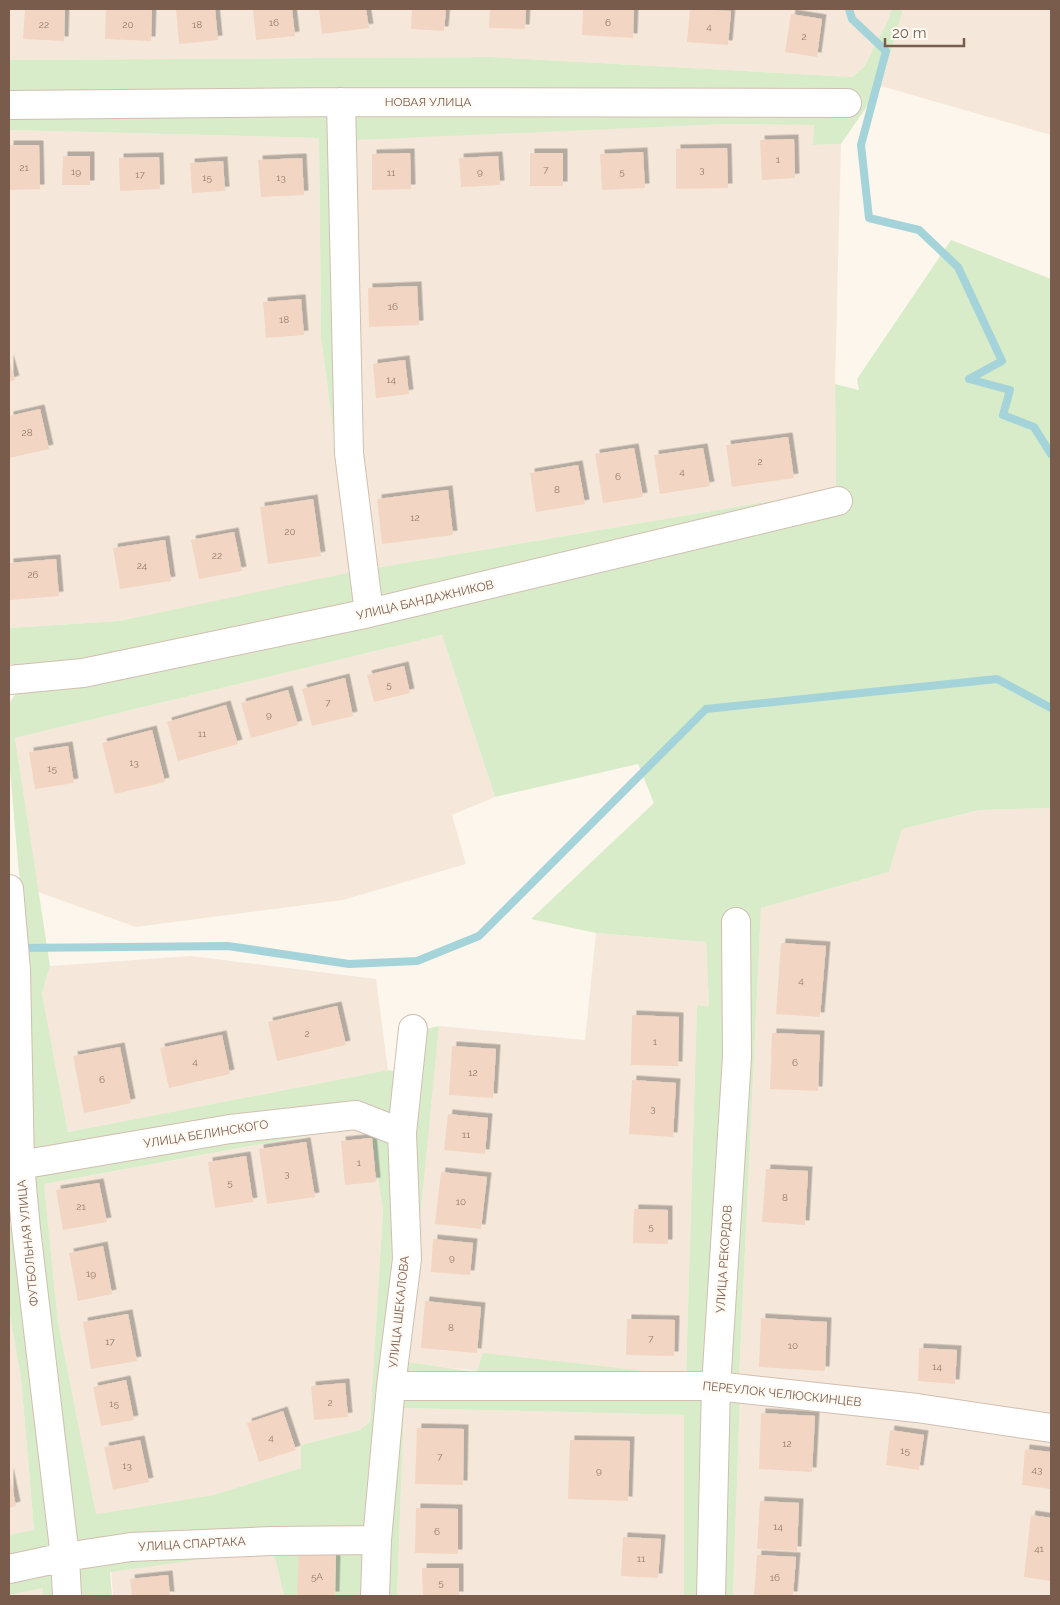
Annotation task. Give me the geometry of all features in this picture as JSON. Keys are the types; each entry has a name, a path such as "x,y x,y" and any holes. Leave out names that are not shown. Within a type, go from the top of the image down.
{"street":[{"name":"НОВАЯ УЛИЦА","path":"9,105 341,102 847,103"},
{"path":"341,102 349,453 369,613"},
{"name":"УЛИЦА БАНДАЖНИКОВ","path":"9,680 83,673 369,613 838,501"},
{"name":"ФУТБОЛЬНАЯ УЛИЦА","path":"9,888 16,970 14,1167 26,1229 67,1596"},
{"name":"УЛИЦА РЕКОРДОВ","path":"711,1596 716,1386 737,1058 736,922"},
{"name":"УЛИЦА ШЕКАЛОВА","path":"376,1596 377,1540 391,1386 407,1259 402,1133 413,1029"},
{"name":"УЛИЦА БЕЛИНСКОГО","path":"14,1167 230,1129 356,1115 402,1133"},
{"name":"ПЕРЕУЛОК ЧЕЛЮСКИНЦЕВ","path":"391,1386 716,1386 917,1408 1051,1428"},
{"name":"УЛИЦА СПАРТАКА","path":"9,1569 64,1557 131,1547 271,1541 377,1540"}],"shaded area":[{"path":"9,9 891,9 889,18 864,67 852,77 491,57 9,60"},
{"path":"903,9 1051,9 1051,135 881,86"},
{"path":"727,124 814,125 813,145 841,144 835,384 836,490 375,568 357,414 356,139"},
{"path":"9,130 319,138 321,338 352,573 119,621 9,628"},
{"path":"442,635 495,797 452,815 466,864 343,900 136,927 38,892 15,738"},
{"path":"1051,808 1051,1416 739,1379 761,908 889,872 902,829 980,810"},
{"path":"596,933 706,942 709,1006 697,1005 686,1376 480,1371 405,1363 439,1026 585,1040"},
{"path":"191,956 376,979 388,1070 68,1132 42,993 50,966"},
{"path":"355,1127 370,1133 372,1138 383,1210 370,1422 360,1430 301,1445 301,1468 213,1495 96,1514 58,1322 44,1184"},
{"path":"9,1310 21,1378 34,1531 9,1535"},
{"path":"740,1398 1051,1441 1051,1596 733,1596"},
{"path":"404,1408 684,1415 684,1596 397,1596"},
{"path":"273,1550 284,1596 113,1596 111,1570"},
{"path":"43,1588 43,1596 9,1596 9,1595"}],"green space":[{"path":"891,9 903,9 881,86 841,144 813,145 814,125 727,124 356,140 357,414 375,568 836,490 835,384 859,390 857,379 951,240 1051,279 1051,808 980,810 902,829 889,872 761,908 739,1379 726,1375 730,1057 708,1373 686,1376 697,1005 709,1006 706,942 596,933 531,919 654,803 638,764 495,797 442,635 15,738 50,966 42,993 68,1132 388,1070 403,1073 397,1127 356,1109 30,1155 27,965 9,759 9,704 19,689 379,604 353,452 347,109 9,99 9,60 491,57 852,77 864,67 889,18"},
{"path":"337,110 363,609 82,662 18,667 9,663 9,628 119,621 352,572 321,338 319,138 9,130 9,112"},
{"path":"439,1026 406,1362 477,1372 483,1353 682,1375 398,1380 418,1031"},
{"path":"356,1120 395,1139 400,1261 370,1532 75,1547 31,1170","holes":["354,1127 370,1133 383,1210 370,1422 360,1430 301,1445 301,1468 213,1495 96,1514 58,1322 44,1184"]},
{"path":"9,1225 18,1233 53,1551 9,1561 9,1535 34,1530 21,1378 9,1310"},
{"path":"396,1392 704,1396 702,1596 684,1596 684,1415 404,1408 397,1596 382,1596"},
{"path":"723,1394 917,1417 1051,1441 740,1398 733,1596 718,1596"},
{"path":"370,1546 368,1596 284,1596 273,1550"},
{"path":"267,1550 110,1572 112,1596 79,1596 78,1564"},
{"path":"56,1568 58,1596 43,1596 43,1588 9,1595 9,1577"}],"building":[{"path":"25,9 65,9 64,41 23,39"},
{"path":"106,9 152,9 151,41 105,39"},
{"path":"176,9 215,9 218,40 179,44"},
{"path":"253,9 292,9 295,36 256,40"},
{"path":"319,9 366,9 369,28 322,34"},
{"path":"412,9 446,9 444,31 411,29"},
{"path":"490,9 526,9 525,29 489,28"},
{"path":"583,9 634,9 633,38 582,35"},
{"path":"690,9 731,11 728,45 687,42"},
{"path":"791,14 822,19 817,57 785,52"},
{"path":"794,139 795,178 762,180 760,140"},
{"path":"9,145 39,145 40,189 9,190"},
{"path":"727,148 728,188 676,189 676,149"},
{"path":"643,152 645,188 602,190 600,154"},
{"path":"410,153 411,189 372,190 372,154"},
{"path":"530,153 563,153 563,186 530,186"},
{"path":"63,156 90,156 90,185 62,185"},
{"path":"498,156 500,185 461,187 459,158"},
{"path":"159,157 160,189 120,191 119,158"},
{"path":"302,158 304,195 261,197 258,160"},
{"path":"223,161 225,191 192,193 190,163"},
{"path":"417,286 419,325 369,327 368,288"},
{"path":"301,299 304,335 266,338 263,302"},
{"path":"9,359 15,380 9,382"},
{"path":"405,360 409,394 376,398 373,364"},
{"path":"40,409 49,449 9,458 9,416"},
{"path":"788,437 794,478 732,487 726,445"},
{"path":"634,448 643,497 603,503 595,454"},
{"path":"703,448 710,486 660,494 654,455"},
{"path":"578,465 585,504 536,512 530,473"},
{"path":"448,490 453,535 382,544 377,499"},
{"path":"313,499 321,556 268,564 260,507"},
{"path":"234,532 242,571 199,579 191,540"},
{"path":"165,540 171,581 120,589 113,548"},
{"path":"56,559 59,596 10,600 9,563"},
{"path":"404,666 410,693 374,702 367,675"},
{"path":"345,678 353,716 312,726 302,689"},
{"path":"288,690 298,725 251,738 241,703"},
{"path":"226,705 238,744 178,761 167,722"},
{"path":"152,730 165,782 115,794 102,743"},
{"path":"68,746 74,783 35,789 29,752"},
{"path":"781,943 826,946 820,1017 776,1014"},
{"path":"337,1006 346,1045 277,1061 268,1022"},
{"path":"632,1015 679,1017 678,1066 631,1065"},
{"path":"772,1033 820,1035 818,1091 770,1089"},
{"path":"222,1035 230,1074 169,1088 160,1048"},
{"path":"452,1046 496,1049 493,1098 449,1095"},
{"path":"120,1047 131,1103 84,1113 73,1056"},
{"path":"632,1080 676,1083 673,1137 629,1134"},
{"path":"448,1114 488,1118 485,1154 444,1150"},
{"path":"372,1138 376,1182 345,1185 341,1141"},
{"path":"306,1142 315,1197 267,1204 259,1149"},
{"path":"246,1156 253,1202 215,1208 208,1162"},
{"path":"766,1169 808,1171 805,1225 762,1222"},
{"path":"441,1172 487,1177 481,1229 435,1224"},
{"path":"99,1183 107,1222 63,1230 56,1190"},
{"path":"634,1209 668,1210 668,1244 633,1243"},
{"path":"433,1239 473,1243 470,1275 431,1272"},
{"path":"103,1246 112,1294 78,1301 69,1253"},
{"path":"425,1301 481,1307 477,1353 421,1348"},
{"path":"128,1314 137,1361 91,1369 83,1322"},
{"path":"761,1318 827,1322 825,1371 759,1367"},
{"path":"627,1319 675,1320 674,1356 626,1355"},
{"path":"919,1348 957,1350 955,1384 918,1381"},
{"path":"126,1380 134,1420 101,1426 93,1387"},
{"path":"345,1383 348,1417 314,1420 311,1386"},
{"path":"283,1411 296,1450 259,1462 247,1423"},
{"path":"761,1413 815,1416 812,1472 759,1469"},
{"path":"417,1428 464,1429 463,1485 415,1484"},
{"path":"890,1430 924,1435 919,1470 886,1465"},
{"path":"140,1440 149,1482 113,1490 104,1447"},
{"path":"570,1440 630,1441 628,1501 568,1499"},
{"path":"1025,1449 1051,1452 1051,1489 1022,1485"},
{"path":"9,1472 16,1506 9,1508"},
{"path":"760,1501 799,1503 797,1551 757,1549"},
{"path":"416,1508 458,1509 458,1554 415,1553"},
{"path":"1031,1515 1051,1518 1051,1581 1024,1577"},
{"path":"623,1537 661,1539 658,1578 621,1576"},
{"path":"299,1553 336,1555 335,1596 297,1596"},
{"path":"757,1555 796,1557 793,1596 754,1596"},
{"path":"422,1568 459,1568 459,1596 423,1596"},
{"path":"168,1575 170,1596 132,1596 130,1579"}],"waterway":[{"path":"849,9 852,19 886,51 861,145 869,218 919,230 958,267 1002,361 969,379 1010,390 1003,415 1034,427 1051,454"},
{"path":"18,948 228,946 349,964 417,961 479,936 706,709 997,679 1051,708"}]}
